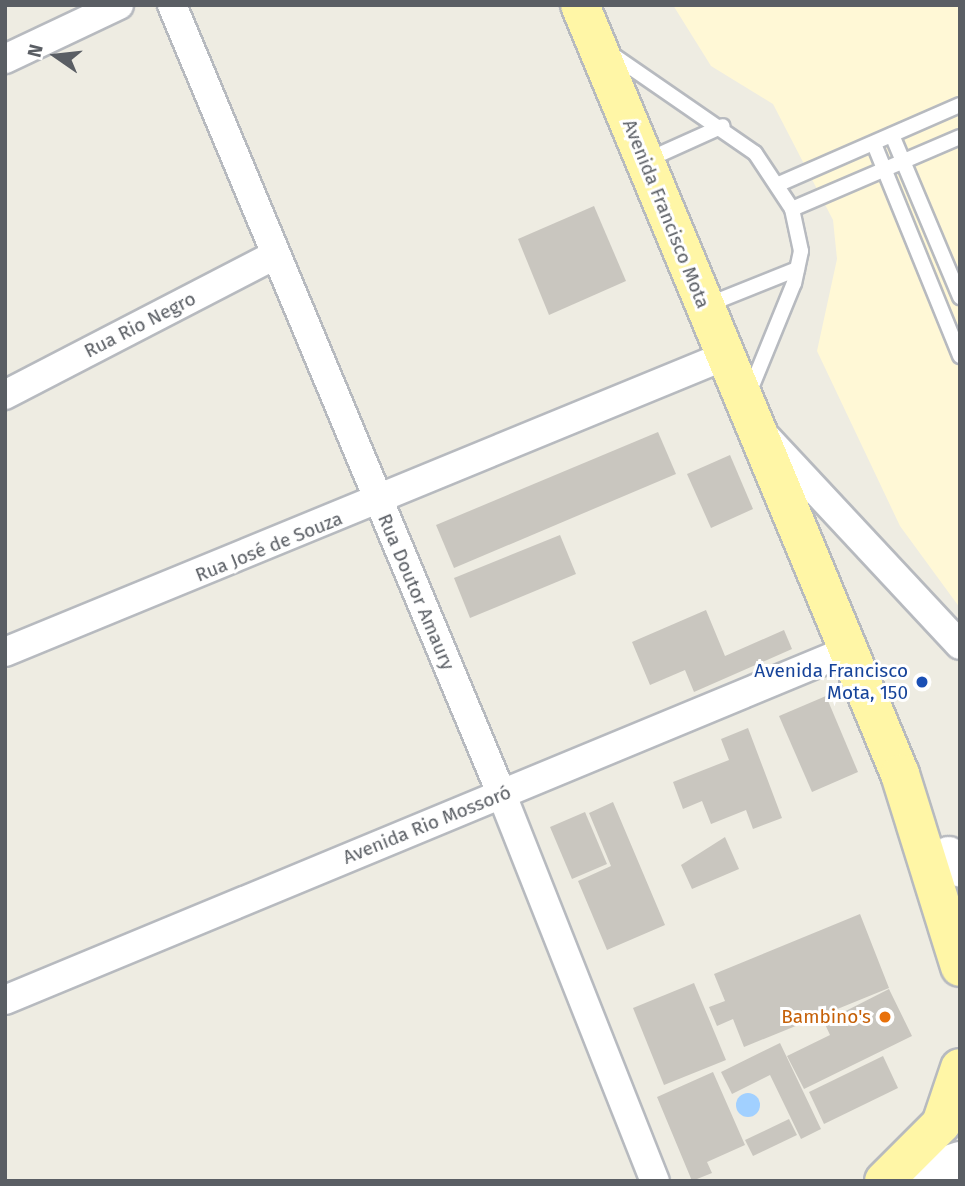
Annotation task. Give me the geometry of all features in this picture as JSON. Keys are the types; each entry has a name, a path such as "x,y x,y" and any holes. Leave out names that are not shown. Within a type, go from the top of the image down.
{"main road":[{"name":"Avenida Francisco Mota","path":"580,5 900,774"},
{"path":"900,774 956,867"},
{"path":"900,774 960,967"},
{"path":"884,1181 941,1124 960,1068"},
{"path":"899,1181 960,1161"}],"street":[{"path":"5,59 119,5"},
{"name":"Rua Doutor Amaury","path":"172,5 502,795 655,1181"},
{"name":"Rua Rio Negro","path":"5,395 275,255"},
{"name":"Rua José de Souza","path":"5,652 379,503 725,356"},
{"name":"Avenida Francisco Mota","path":"748,413 960,645"},
{"name":"Avenida Rio Mossoró","path":"5,1000 849,650"}],"lane":[{"path":"596,44 723,127 779,184 792,209 800,251 797,269 748,413"},
{"path":"779,184 960,105"},
{"path":"644,162 723,127"},
{"path":"892,135 960,297"},
{"path":"792,209 960,137"},
{"path":"874,144 960,356"},
{"path":"925,270 946,262"},
{"path":"704,306 797,269"}],"shaded area":[{"path":"673,5 960,5 960,608 900,526 817,351 837,259 833,220 773,104 711,66"}],"water":[{"path":"748,1093 757,1096 760,1105 757,1114 748,1117 739,1114 736,1105 739,1096"}],"building":[{"path":"594,206 626,281 549,315 518,239"},
{"path":"658,432 676,474 454,568 436,525"},
{"path":"730,455 753,509 711,528 687,474"},
{"path":"560,535 576,574 470,618 454,578"},
{"path":"706,610 725,656 784,630 792,649 694,692 685,670 650,685 632,642"},
{"path":"826,696 858,772 812,792 779,716"},
{"path":"748,728 782,818 753,829 746,810 711,824 702,801 683,809 673,782 729,760 721,739"},
{"path":"613,802 665,925 607,950 578,881 611,866 589,813"},
{"path":"585,812 607,864 572,879 550,827"},
{"path":"725,837 739,869 692,889 681,865"},
{"path":"860,914 889,988 744,1047 733,1019 717,1026 709,1007 725,1001 714,974"},
{"path":"694,983 726,1060 664,1085 633,1008"},
{"path":"889,989 912,1036 804,1089 787,1056 830,1035 824,1022"},
{"path":"780,1043 821,1129 801,1139 770,1075 732,1094 721,1072"},
{"path":"883,1056 898,1088 824,1124 809,1092"},
{"path":"713,1072 745,1145 707,1162 712,1173 692,1181 657,1097"},
{"path":"789,1119 797,1135 753,1156 745,1140"}],"place":[{"name":"Avenida Francisco Mota, 150","path":"922,682"},
{"name":"Bambino's","path":"885,1017"}]}
